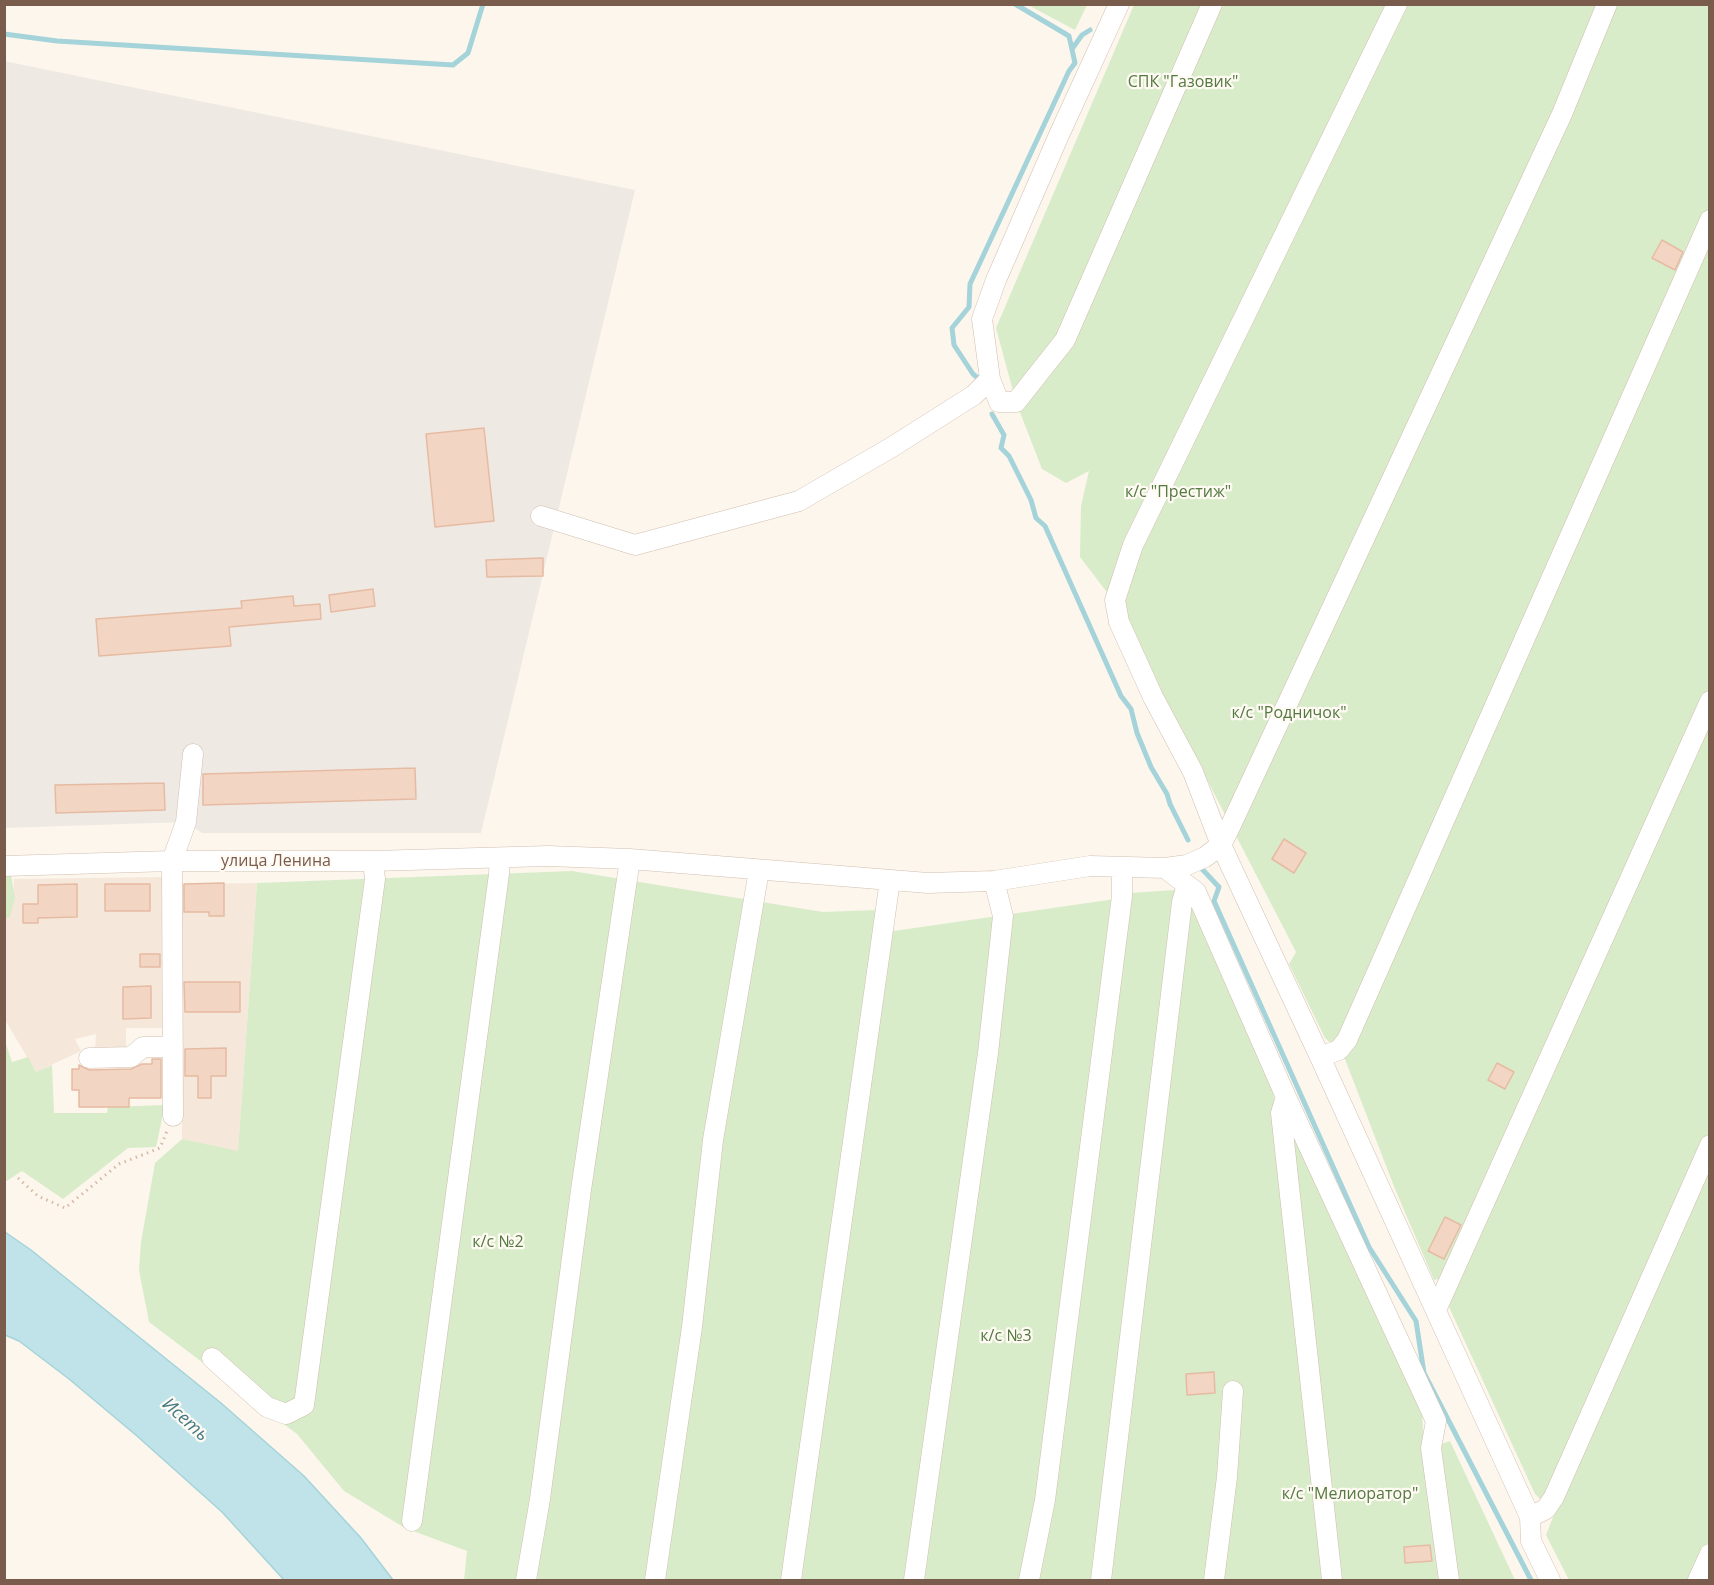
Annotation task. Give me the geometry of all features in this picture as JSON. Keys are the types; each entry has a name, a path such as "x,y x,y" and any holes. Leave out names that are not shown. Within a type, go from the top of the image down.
{"street":[{"path":"1119,4 996,280 982,319 990,379 999,402 1016,402 1065,340 1212,4"},
{"path":"1397,4 1133,545 1116,595 1119,622 1153,697 1192,772 1221,845 1530,1517 1531,1541 1550,1581"},
{"path":"1221,845 1562,114 1607,4"},
{"path":"1320,1057 1339,1050 1347,1040 1710,220"},
{"path":"541,516 635,545 799,501 892,447 974,395 990,379"},
{"path":"1436,1310 1710,701"},
{"path":"173,1116 172,861 186,822 193,754"},
{"name":"улица Ленина","path":"4,866 172,861 373,861 548,856 630,859 928,883 993,881 1090,866 1165,867 1196,861 1221,845"},
{"path":"412,1521 500,858"},
{"path":"526,1581 540,1499 581,1190 630,859"},
{"path":"212,1359 267,1407 286,1414 304,1405 375,879 373,861"},
{"path":"1029,1581 1045,1500 1122,896 1122,867"},
{"path":"1165,867 1196,892 1287,1097 1436,1421 1431,1448 1449,1581"},
{"path":"655,1581 692,1327 713,1140 759,870"},
{"path":"791,1581 890,880"},
{"path":"914,1581 989,1041 1003,916 993,881"},
{"path":"1101,1581 1182,902 1187,885"},
{"path":"89,1058 130,1057 143,1047 173,1047"},
{"path":"1287,1097 1281,1113 1332,1581"},
{"path":"1530,1517 1546,1509 1554,1497 1710,1145"},
{"path":"1214,1581 1227,1477 1233,1391"},
{"path":"1698,1581 1710,1554"}],"path":[{"path":"18,1178 38,1196 65,1208 119,1164 160,1148 173,1116"}],"shaded area":[{"path":"4,61 635,190 481,833 202,833 185,822 5,828"},
{"path":"161,877 181,884 257,883 238,1152 182,1139 182,1037 161,1028 126,1028 126,1049 95,1050 96,1034 75,1039 81,1051 36,1072 5,1020 4,916 13,898 14,879"}],"green space":[{"path":"1028,5 1087,5 1075,30"},
{"path":"1134,5 1709,5 1709,1580 1569,1580 1546,1535 1560,1500 1543,1502 1535,1494 1449,1307 1455,1291 1443,1278 1434,1280 1395,1189 1343,1054 1325,1038 1289,964 1296,952 1123,617 1123,599 1106,591 1080,557 1081,506 1089,471 1066,483 1042,469 1016,402 996,328"},
{"path":"572,871 823,912 876,910 873,934 1115,899 1130,893 1175,890 1176,898 1198,911 1273,1085 1275,1113 1287,1113 1422,1411 1424,1450 1450,1441 1515,1580 464,1580 467,1551 405,1528 344,1491 297,1434 149,1322 139,1270 141,1242 155,1163 182,1139 238,1151 257,883"},
{"path":"4,875 11,875 15,898 10,917 5,919"},
{"path":"4,1038 12,1062 28,1057 36,1072 52,1065 54,1113 107,1113 108,1107 165,1105 156,1147 128,1148 63,1199 22,1171 5,1182"}],"water":[{"name":"Исеть","path":"5,1232 31,1250 221,1403 304,1476 361,1538 393,1580 284,1580 222,1512 137,1436 69,1379 19,1341 5,1335"}],"building":[{"path":"1662,240 1683,252 1675,270 1652,258"},
{"path":"484,428 494,521 435,527 426,434"},
{"path":"543,558 543,576 487,577 486,560"},
{"path":"373,589 375,606 331,612 329,595"},
{"path":"293,596 294,606 320,604 321,619 229,627 231,646 99,656 96,619 242,608 241,601"},
{"path":"415,768 416,799 203,805 203,774"},
{"path":"164,783 165,810 56,813 55,785"},
{"path":"1284,839 1306,853 1294,873 1272,859"},
{"path":"224,883 224,916 209,916 209,912 184,912 184,884"},
{"path":"77,884 77,917 38,918 38,923 23,923 23,904 38,904 38,885"},
{"path":"105,884 150,884 150,911 105,911"},
{"path":"140,954 160,954 160,967 140,967"},
{"path":"184,982 240,982 240,1012 185,1012"},
{"path":"151,986 151,1018 123,1019 123,987"},
{"path":"226,1048 226,1076 211,1076 211,1098 198,1098 198,1076 185,1076 185,1049"},
{"path":"152,1059 161,1059 161,1098 129,1098 129,1107 79,1107 79,1090 72,1090 72,1069 79,1069 79,1065 89,1070 131,1069 142,1064 152,1064"},
{"path":"1497,1063 1514,1072 1505,1089 1488,1080"},
{"path":"1445,1217 1461,1225 1444,1259 1428,1251"},
{"path":"1214,1372 1215,1393 1187,1395 1186,1374"},
{"path":"1430,1545 1432,1561 1405,1563 1404,1547"}],"waterway":[{"path":"4,34 57,41 453,65 468,53 483,4"},
{"path":"979,379 973,374 954,345 952,328 969,307 970,284 1069,71 1075,63 1069,36 1015,4"},
{"path":"1072,49 1082,35 1090,30"},
{"path":"992,414 1004,435 1001,448 1009,456 1031,500 1036,518 1045,526 1121,696 1131,709 1137,733 1151,767 1167,794 1188,840"},
{"path":"1201,868 1219,887 1214,901 1369,1247 1416,1321 1424,1373 1531,1580"}],"park label":[{"name":"СПК \"Газовик\"","path":"1183,82"},
{"name":"к/с \"Престиж\"","path":"1178,492"},
{"name":"к/с \"Родничок\"","path":"1289,713"},
{"name":"к/с №2","path":"498,1242"},
{"name":"к/с №3","path":"1006,1336"},
{"name":"к/с \"Мелиоратор\"","path":"1350,1494"}]}
